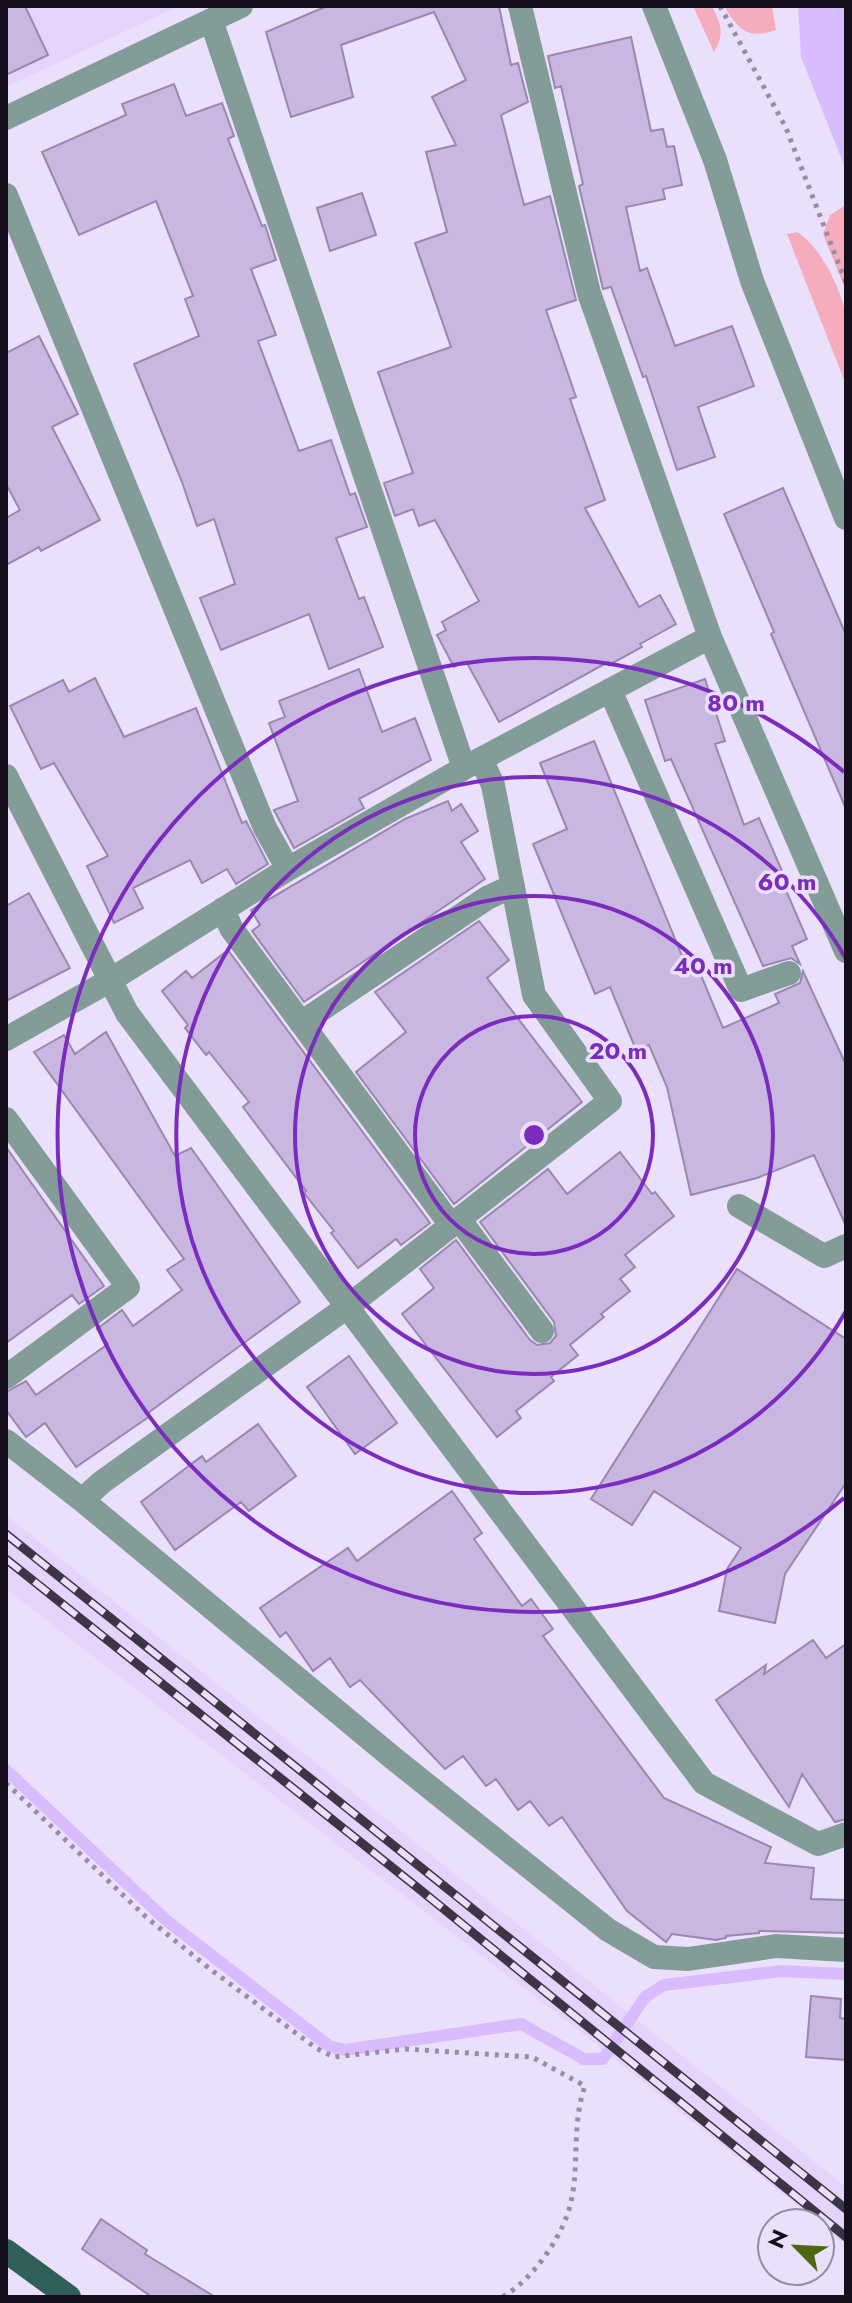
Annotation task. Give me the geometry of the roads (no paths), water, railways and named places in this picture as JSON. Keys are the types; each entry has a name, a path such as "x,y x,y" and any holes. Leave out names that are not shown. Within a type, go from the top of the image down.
{"main road":[{"path":"6,2251 69,2297"}],"street":[{"path":"6,118 241,6"},
{"path":"520,6 589,293 710,637 846,951"},
{"path":"654,6 715,160 752,281 846,518"},
{"path":"82,1500 102,1482 347,1307 610,1101 534,995 493,785 473,763 211,20"},
{"path":"6,195 265,828 288,869"},
{"path":"6,1039 109,981 288,869 473,763 710,637"},
{"path":"610,690 741,990 789,973"},
{"path":"6,776 127,1013 704,1783 818,1844 845,1837"},
{"path":"301,1023 487,898 513,886"},
{"path":"223,909 231,928 301,1023 542,1331"},
{"path":"6,1119 128,1287 6,1377"},
{"path":"739,1206 824,1256 846,1246"},
{"path":"6,1441 608,1930 654,1957 688,1959 776,1946 846,1950"}],"waterway":[{"path":"6,1770 167,1921 329,2046 345,2050 521,2024 584,2059 603,2059 645,1997 664,1985 782,1971 846,1974"}],"railway":[{"path":"6,1534 846,2209"},
{"path":"6,1559 418,1888 846,2237"}]}
